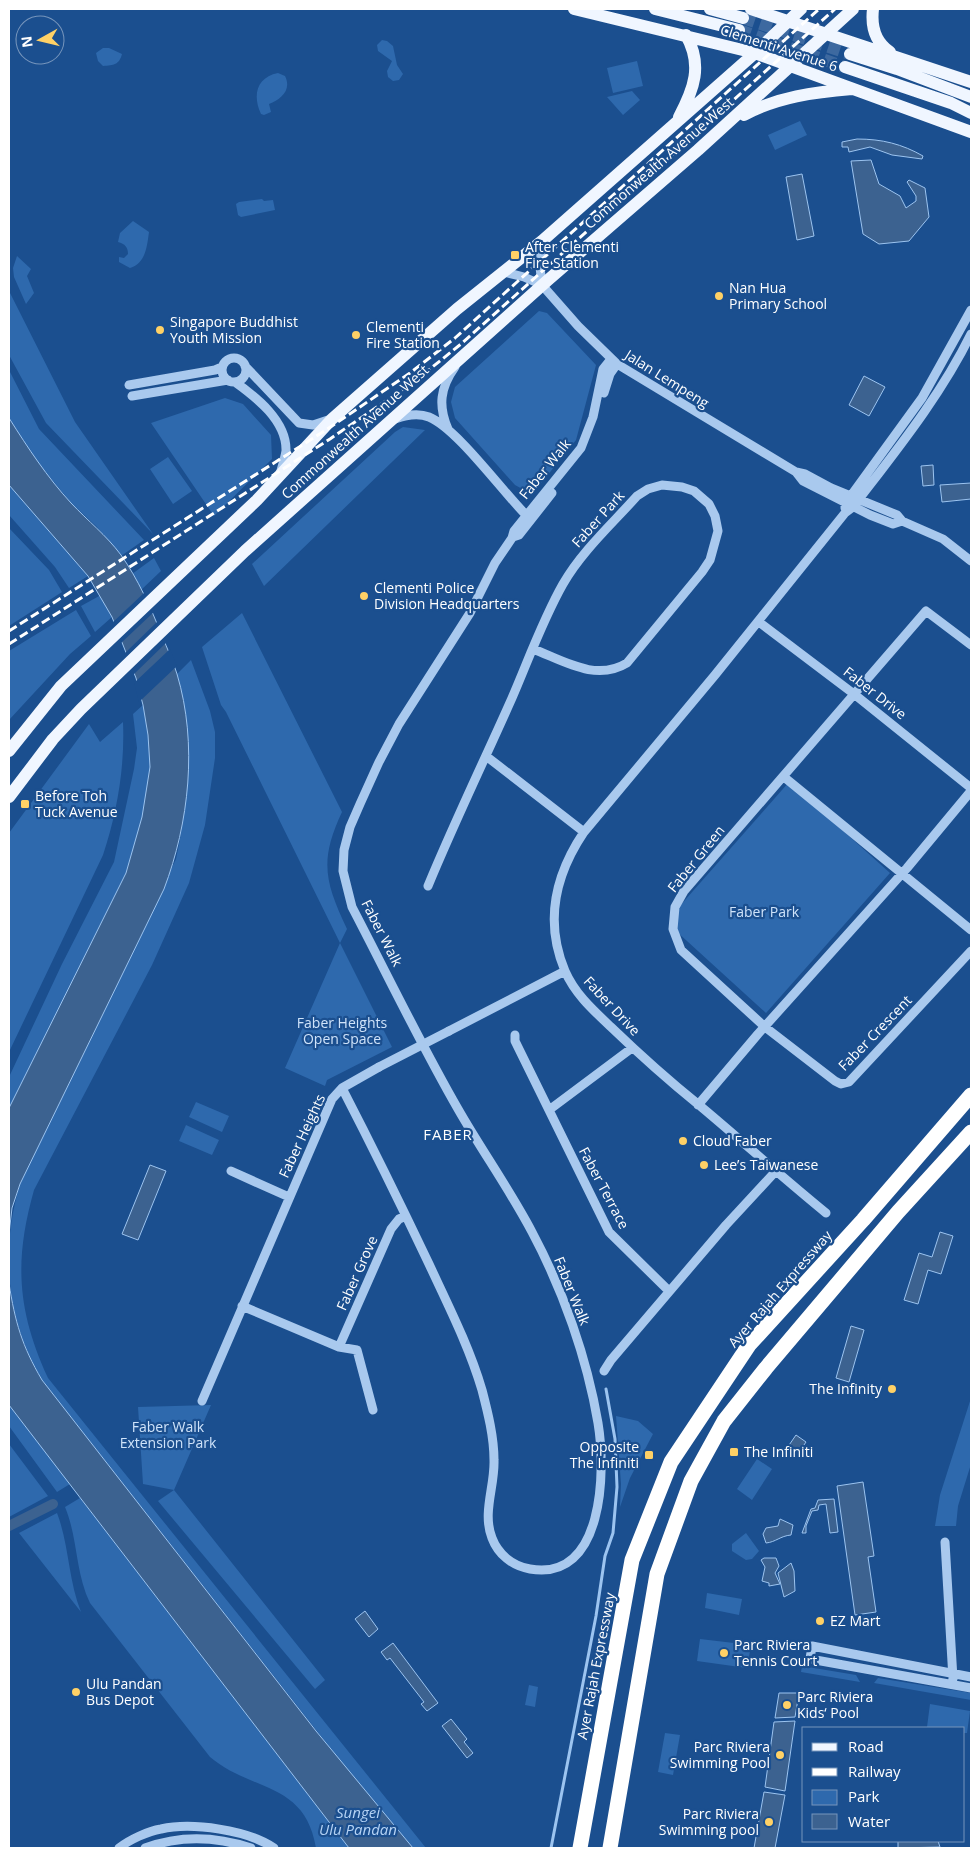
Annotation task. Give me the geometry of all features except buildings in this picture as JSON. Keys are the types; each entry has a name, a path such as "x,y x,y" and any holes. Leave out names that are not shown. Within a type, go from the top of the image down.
{"highway":[{"name":"Ayer Rajah Expressway","path":"580,1848 632,1560 672,1462 749,1345 863,1220 971,1095"},
{"path":"610,1848 657,1574 691,1480 724,1421 898,1212 971,1132"},
{"path":"953,1152 971,1139"}],"main road":[{"name":"Clementi Avenue 6","path":"574,9 755,53 857,88 971,132"},
{"name":"Clementi Avenue 6","path":"655,9 739,30"},
{"name":"Clementi Avenue 6","path":"710,9 788,20 971,82"},
{"name":"Commonwealth Avenue West","path":"9,751 61,686 225,531 332,419 404,353 542,241 755,53 788,20 802,9"},
{"name":"Commonwealth Avenue West","path":"9,797 53,739 81,709 245,551 542,285 725,126 853,9"},
{"path":"873,9 873,27 876,39 882,47 896,56"},
{"path":"675,124 690,94 696,69 693,47 686,35"},
{"name":"Clementi Avenue 6","path":"850,54 897,69 971,97"},
{"name":"Clementi Avenue 6","path":"846,67 917,91 971,113"},
{"path":"725,126 762,106 794,97 857,88"}],"street":[{"path":"542,241 540,267 542,285"},
{"name":"Jalan Lempeng","path":"504,272 524,276 542,285 614,361 796,472 805,474 851,504 896,515 902,521 944,539 971,561"},
{"path":"851,504 922,398 971,310"},
{"path":"851,504 904,441 952,369 971,334"},
{"path":"449,430 441,409 443,391 453,370 466,353"},
{"path":"130,386 215,370 222,367 226,361 232,358 240,360 299,423 313,425 332,419"},
{"name":"Faber Walk","path":"342,1088 448,1305 482,1390 492,1433 494,1462 488,1526 496,1547 509,1561 525,1569 547,1570 567,1564 578,1554 586,1542 598,1501 601,1476 598,1425 592,1392 573,1329 533,1232 457,1108 352,907 343,872 344,850 350,827 379,762 403,717 470,613 492,568 512,538 514,531 528,517 581,448 592,417 603,369 614,361"},
{"path":"132,396 231,381 244,376 245,366"},
{"path":"222,367 223,374 261,403 277,423 284,436 286,452 279,476"},
{"path":"384,425 406,415 423,416 449,430 528,517"},
{"name":"Faber Park","path":"428,886 450,833 486,756 533,649 563,584 579,561 637,496 648,489 670,485 694,491 704,498 715,516 718,531 710,560 627,663 618,668 601,672 589,670 533,649"},
{"name":"Faber Drive","path":"826,1213 774,1172 632,1048 586,1003 575,989 565,971 557,944 554,923 557,887 570,853 584,832 759,622 767,608 851,504"},
{"name":"Faber Green","path":"765,1027 681,950 673,929 675,907 684,891 926,611 971,645"},
{"name":"Faber Drive","path":"759,622 854,694 971,789"},
{"path":"486,756 584,832"},
{"path":"784,777 971,930"},
{"path":"698,1105 901,874 971,789"},
{"name":"Faber Crescent","path":"765,1027 834,1081 841,1084 849,1082 971,951"},
{"name":"Faber Heights","path":"202,1402 332,1099 342,1088 379,1067 565,971"},
{"name":"Faber Terrace","path":"515,1036 515,1041 548,1110 609,1232 669,1291"},
{"path":"548,1110 632,1048"},
{"path":"231,1171 289,1197"},
{"path":"604,1371 610,1360 774,1172"},
{"name":"Faber Grove","path":"339,1347 391,1229 399,1219 406,1216"},
{"path":"242,1306 339,1347 359,1352 373,1410"},
{"path":"945,1542 954,1685"},
{"path":"971,1677 812,1646 809,1656 810,1659 971,1688"},
{"path":"870,1669 873,1657"},
{"path":"119,1848 160,1828 214,1828 244,1836 274,1848"},
{"path":"145,1848 180,1839 214,1840 251,1848"}],"green space":[{"path":"382,40 387,41 393,46 397,65 403,74 399,80 393,81 388,77 387,71 392,61 378,51 377,45"},
{"path":"103,48 109,48 122,54 118,62 113,65 103,66 98,61 96,53"},
{"path":"637,61 643,86 613,93 607,68"},
{"path":"278,73 285,76 287,81 286,90 281,97 269,104 271,112 264,115 261,114 257,100 258,88 265,78"},
{"path":"632,91 640,100 623,115 607,97"},
{"path":"800,121 807,135 775,150 768,135"},
{"path":"262,199 264,201 273,200 275,210 241,217 238,215 236,204 239,202"},
{"path":"133,221 149,232 143,258 130,268 119,262 119,257 124,258 128,254 126,246 118,242 120,233"},
{"path":"17,256 31,269 27,276 34,293 26,304 14,277 13,268"},
{"path":"9,291 75,422 153,534 46,423 9,355"},
{"path":"539,311 547,313 596,365 576,440 538,487 526,491 515,485 455,418 451,402 455,387"},
{"path":"9,370 39,429 144,540 121,556 96,526 72,504 37,462 9,418"},
{"path":"225,398 243,404 271,435 272,459 214,516 151,423"},
{"path":"403,427 425,430 264,586 252,564 395,432"},
{"path":"168,457 192,491 173,504 150,469"},
{"path":"9,485 88,576 69,588 55,567 9,515"},
{"path":"9,528 49,570 62,592 9,626"},
{"path":"154,558 161,571 141,590 132,574"},
{"path":"101,595 112,617 95,632 81,606"},
{"path":"76,610 91,636 70,654 9,720 9,651"},
{"path":"242,613 342,812 330,844 328,858 330,884 347,929 340,943 221,705 202,647"},
{"path":"191,660 210,711 215,732 215,758 205,825 189,883 152,965 34,1190 23,1240 21,1263 25,1307 30,1330 48,1378 426,1848 413,1848 374,1804 42,1380 30,1357 14,1308 10,1284 10,1234 20,1184 176,859 184,812 187,766 185,721 177,674"},
{"path":"143,705 150,751 149,780 142,820 126,873 9,1108 9,1077 62,964 114,862 137,748 133,714"},
{"path":"123,722 123,756 119,790 103,855 9,1052 9,833 89,724 100,742"},
{"name":"Faber Park","path":"789,782 890,873 766,1013 676,931 678,908"},
{"name":"Faber Heights Open Space","path":"340,943 392,1047 327,1080 325,1086 285,1068"},
{"path":"196,1102 229,1116 222,1132 189,1117"},
{"path":"186,1125 219,1140 212,1155 179,1141"},
{"path":"971,1398 971,1464 958,1506 956,1526 935,1526 940,1495"},
{"path":"9,1405 70,1484 57,1492 9,1426"},
{"name":"Faber Walk Extension Park","path":"211,1405 174,1490 143,1484 138,1407"},
{"path":"616,1416 638,1421 653,1434 630,1478 620,1507 621,1484"},
{"path":"9,1444 48,1496 9,1517"},
{"path":"757,1459 772,1469 752,1500 737,1489"},
{"path":"174,1490 325,1680 315,1689 158,1501"},
{"path":"80,1498 349,1848 316,1848 310,1826 301,1810 274,1790 242,1777 210,1757 90,1603 85,1591 65,1507"},
{"path":"57,1513 64,1537 73,1587 81,1612 19,1533"},
{"path":"746,1533 759,1551 752,1559 746,1560 732,1551 732,1544"},
{"path":"707,1593 742,1599 739,1615 705,1608"},
{"name":"Parc Riviera Tennis Court","path":"700,1639 751,1645 747,1668 697,1661"},
{"path":"802,1666 856,1675 860,1682 801,1672"},
{"path":"878,1678 971,1693 971,1700 874,1683"},
{"path":"529,1685 538,1687 535,1707 525,1705"},
{"path":"930,1704 970,1711 967,1733 965,1733 965,1727 927,1727"},
{"path":"665,1733 680,1735 673,1775 658,1772"}],"water":[{"path":"857,139 892,143 923,156 922,159 892,155 870,147 849,152 848,147 842,147 842,142"},
{"path":"871,160 879,184 900,196 906,208 916,201 916,196 907,182 909,180 925,188 929,217 909,241 879,244 863,234 851,161"},
{"path":"802,174 814,236 797,240 786,177"},
{"path":"864,376 885,387 869,416 849,405"},
{"path":"9,418 54,483 121,555 139,584 177,674 187,728 189,755 188,783 180,837 164,889 20,1184 12,1208 9,1234 9,1108 126,873 142,817 150,767 148,735 143,705 136,678 112,617 88,576 9,485"},
{"path":"933,465 934,485 923,486 921,466"},
{"path":"971,483 971,499 942,502 940,485"},
{"path":"150,1165 166,1171 138,1240 122,1234"},
{"path":"940,1232 953,1236 941,1274 928,1270 918,1304 904,1300 919,1253 932,1257"},
{"name":"Sungei Ulu Pandan","path":"9,1283 20,1333 29,1356 42,1380 316,1731 413,1848 349,1848 9,1405"},
{"path":"851,1326 864,1330 849,1382 836,1378"},
{"path":"796,1435 806,1442 795,1458 785,1451"},
{"path":"863,1482 874,1556 868,1557 876,1612 855,1615 837,1486"},
{"path":"834,1499 838,1532 830,1533 826,1504 819,1505 818,1510 812,1511 806,1526 806,1533 802,1533 811,1509 815,1508 818,1500"},
{"path":"780,1519 793,1525 791,1535 766,1543 763,1534 766,1528 778,1526"},
{"path":"764,1558 776,1558 779,1566 775,1573 780,1584 769,1586 769,1583 762,1581 765,1567 761,1560"},
{"path":"791,1563 794,1571 795,1591 784,1597 778,1573"},
{"path":"365,1611 378,1629 369,1637 355,1619"},
{"path":"393,1643 438,1703 427,1711 421,1704 424,1702 390,1658 387,1660 381,1652"},
{"name":"Parc Riviera Kids‘ Pool","path":"779,1693 799,1693 795,1717 775,1718"},
{"path":"451,1719 467,1739 464,1742 473,1753 467,1758 442,1726"},
{"name":"Parc Riviera Swimming Pool","path":"795,1721 785,1791 765,1787 774,1722"},
{"name":"Parc Riviera Swimming pool","path":"764,1792 785,1795 775,1848 754,1848"},
{"path":"898,1842 938,1842 940,1847 898,1848"}],"pier":[{"path":"145,592 155,611 120,644 112,623"},
{"path":"159,620 167,642 132,676 124,654"},
{"path":"170,649 177,666 139,702 134,683"}],"waterway":[{"path":"551,1848 596,1616 605,1556 613,1533 617,1487 615,1439 606,1389"},
{"path":"9,1526 53,1504"}],"tunnel":[{"path":"743,18 850,54"},
{"path":"739,30 845,67"}],"railway":[{"path":"9,631 326,430 410,373 455,338 819,9"},
{"path":"9,644 330,439 415,381 461,344 835,9"}],"place":[{"name":"After Clementi Fire Station","path":"515,255"},
{"name":"Nan Hua Primary School","path":"719,296"},
{"name":"Singapore Buddhist Youth Mission","path":"160,330"},
{"name":"Clementi Fire Station","path":"356,335"},
{"name":"Clementi Police Division Headquarters","path":"364,596"},
{"name":"Before Toh Tuck Avenue","path":"25,804"},
{"name":"Cloud Faber","path":"683,1141"},
{"name":"Lee’s Taiwanese","path":"704,1165"},
{"name":"The Infinity","path":"892,1389"},
{"name":"The Infiniti","path":"734,1452"},
{"name":"Opposite The Infiniti","path":"649,1455"},
{"name":"EZ Mart","path":"820,1621"},
{"name":"Parc Riviera Tennis Court","path":"724,1653"},
{"name":"Ulu Pandan Bus Depot","path":"76,1692"},
{"name":"Parc Riviera Kids‘ Pool","path":"787,1705"},
{"name":"Parc Riviera Swimming Pool","path":"780,1755"},
{"name":"Parc Riviera Swimming pool","path":"769,1822"}],"district":[{"name":"FABER","path":"448,1135"}]}
